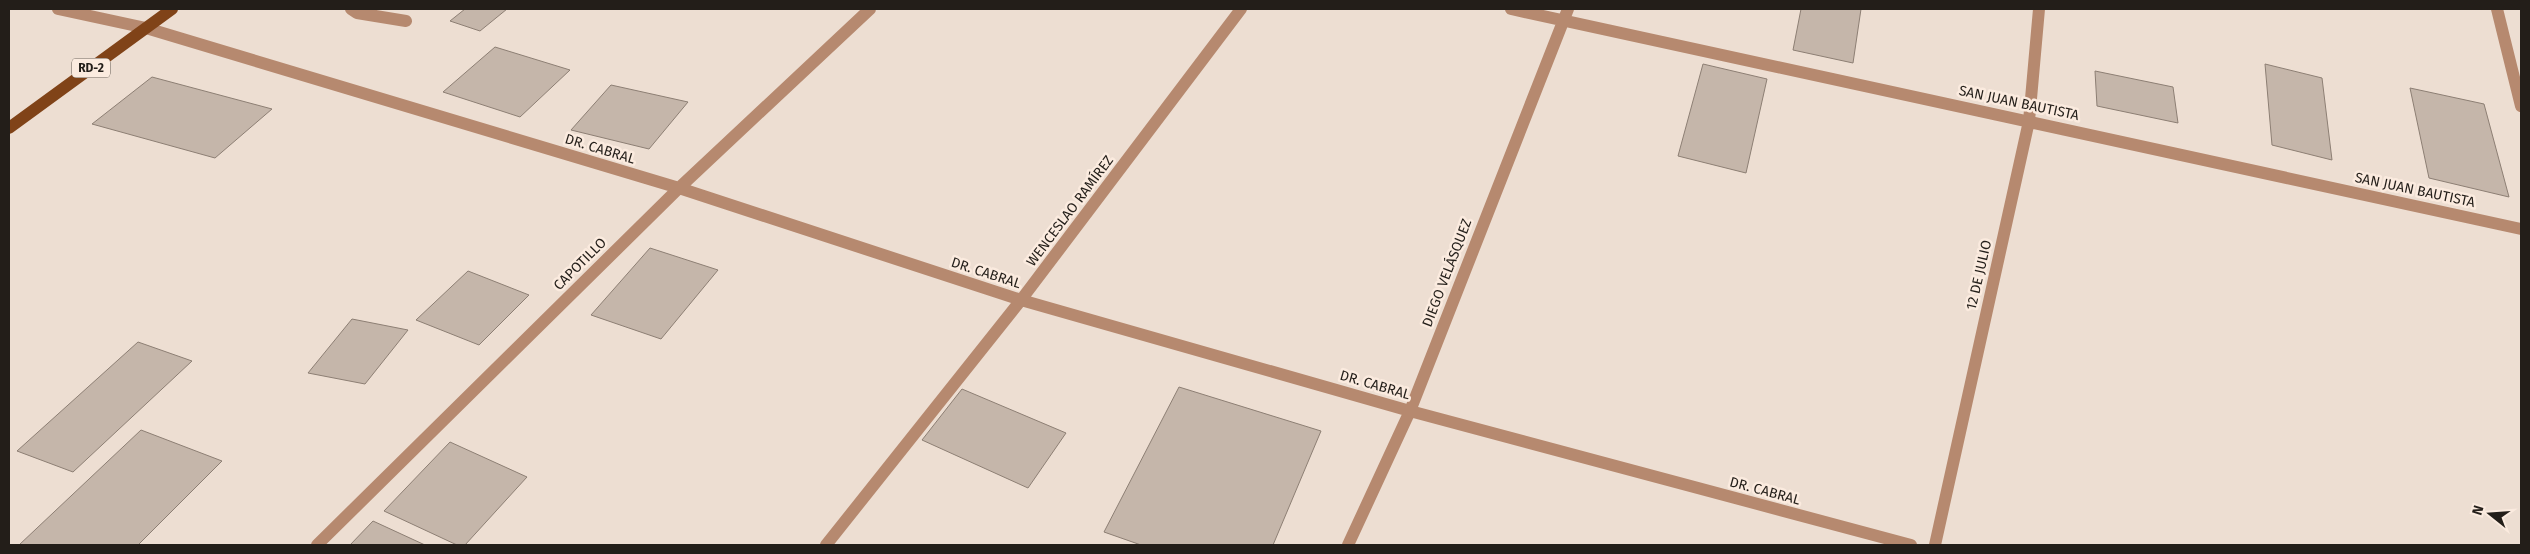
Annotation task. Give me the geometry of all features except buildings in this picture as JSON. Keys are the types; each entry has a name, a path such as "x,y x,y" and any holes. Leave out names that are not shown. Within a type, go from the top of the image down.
{"main road":[{"name":"RD-2","path":"9,128 172,9"}],"street":[{"name":"DR. CABRAL","path":"58,9 146,28 678,188 1021,300 1410,411 1911,545"},
{"path":"351,9 357,13 406,20"},
{"name":"CAPOTILLO","path":"317,545 678,188 870,9"},
{"name":"WENCESLAO RAMÍREZ","path":"826,545 1021,300 1241,9"},
{"name":"SAN JUAN BAUTISTA","path":"1511,9 2521,228"},
{"name":"DIEGO VELÁSQUEZ","path":"1348,545 1410,411 1568,9"},
{"name":"12 DE JULIO","path":"1935,545 2029,121 2039,9"},
{"path":"2497,9 2521,106"}]}
